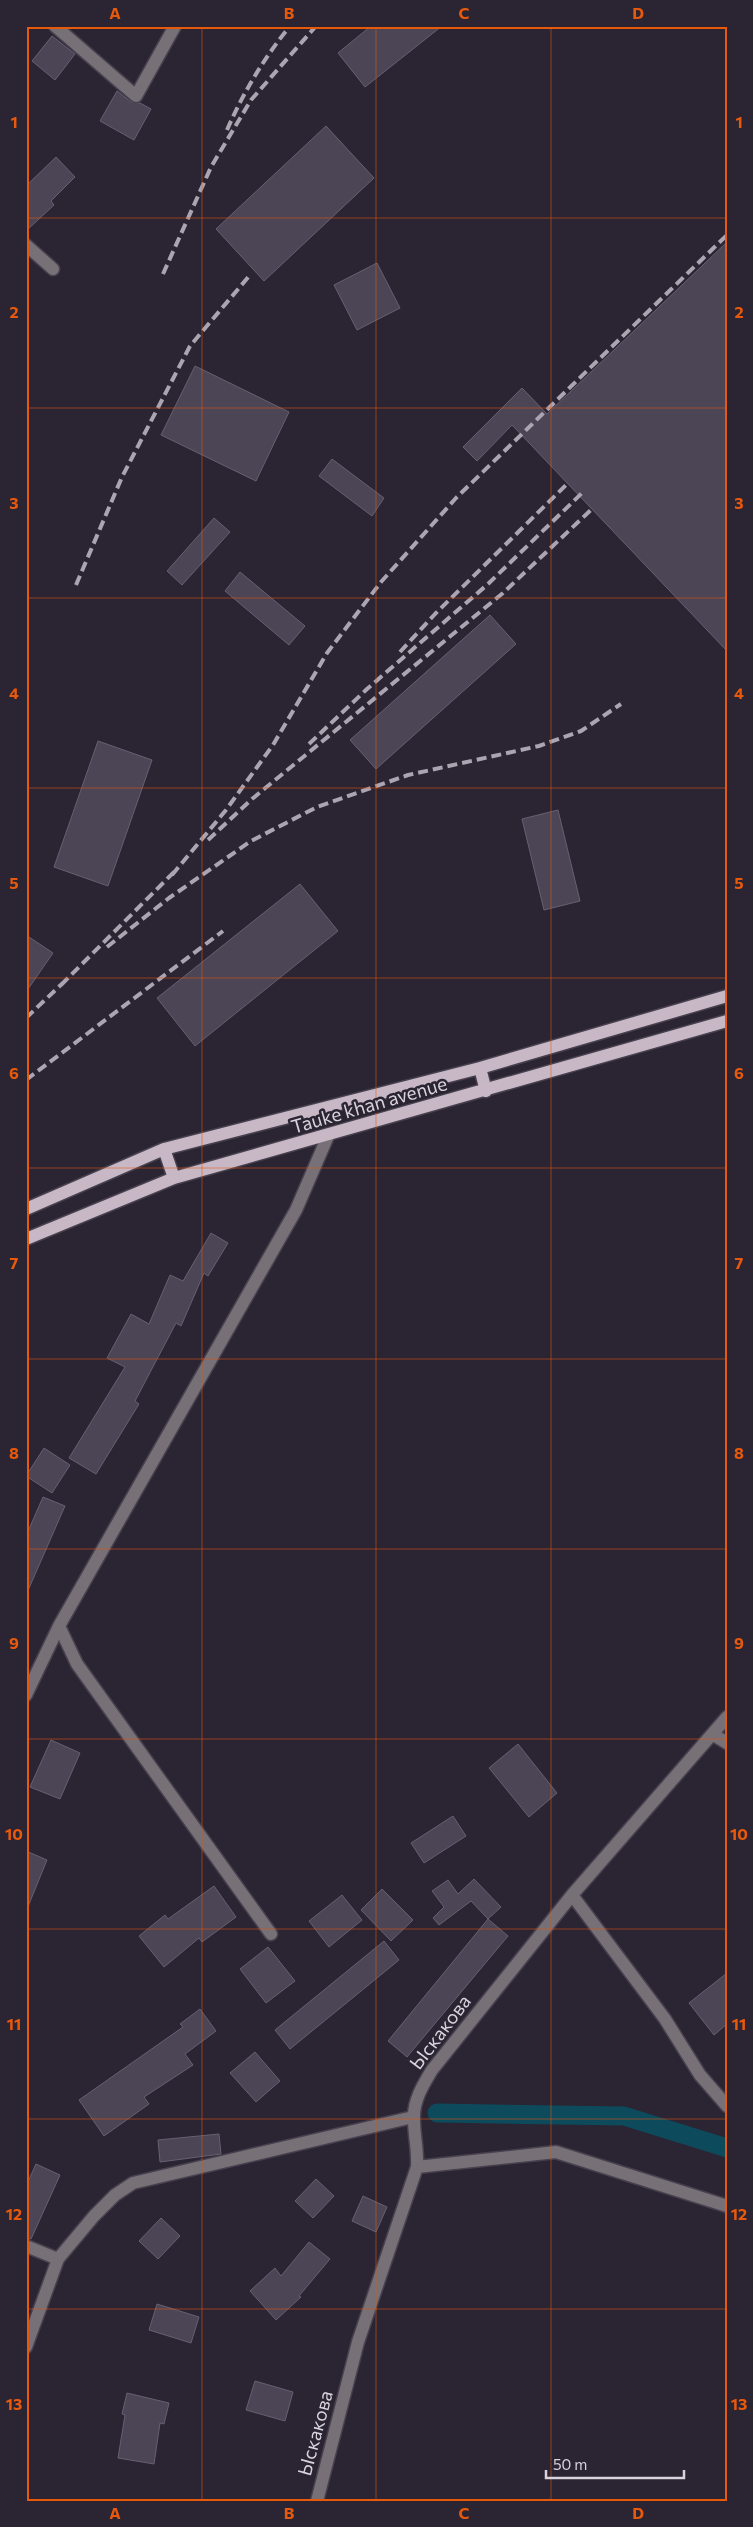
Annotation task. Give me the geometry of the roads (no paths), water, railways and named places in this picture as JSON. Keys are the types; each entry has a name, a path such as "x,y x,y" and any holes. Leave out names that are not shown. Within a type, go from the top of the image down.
{"main road":[{"name":"Tauke khan avenue","path":"26,1209 164,1149 480,1068 727,996"},
{"name":"Tauke khan avenue","path":"26,1239 174,1178 328,1136 727,1021"},
{"path":"480,1068 486,1091"},
{"path":"164,1149 174,1178"}],"street":[{"path":"55,26 136,96 175,26"},
{"path":"26,245 53,270"},
{"path":"26,1695 58,1626 296,1210 328,1136"},
{"path":"58,1626 77,1664 271,1934"},
{"name":"Ыскакова","path":"317,2501 358,2342 417,2167 418,2146 413,2117 419,2092 432,2070 572,1895 727,1717"},
{"path":"712,1734 727,1743"},
{"path":"572,1895 665,2020 700,2075 727,2106"},
{"path":"26,2347 58,2259 94,2216 116,2195 133,2183 413,2117"},
{"path":"417,2167 556,2152 727,2206"},
{"path":"26,2246 58,2259"}],"waterway":[{"path":"437,2113 624,2116 727,2148"}],"railway":[{"path":"227,130 255,76 290,26"},
{"path":"163,274 211,167 251,100 316,26"},
{"path":"172,875 226,810 273,745 327,653 381,582 456,498 727,235"},
{"path":"76,585 122,477 190,346 250,275"},
{"path":"400,652 435,614 568,483"},
{"path":"309,744 367,689 488,584 582,493"},
{"path":"208,840 252,799 503,593 594,507"},
{"path":"107,947 169,898 251,841 317,807 408,775 539,746 581,731 621,704"},
{"path":"61,985 175,871"},
{"path":"26,1080 223,931"},
{"path":"26,1018 66,980"}]}
